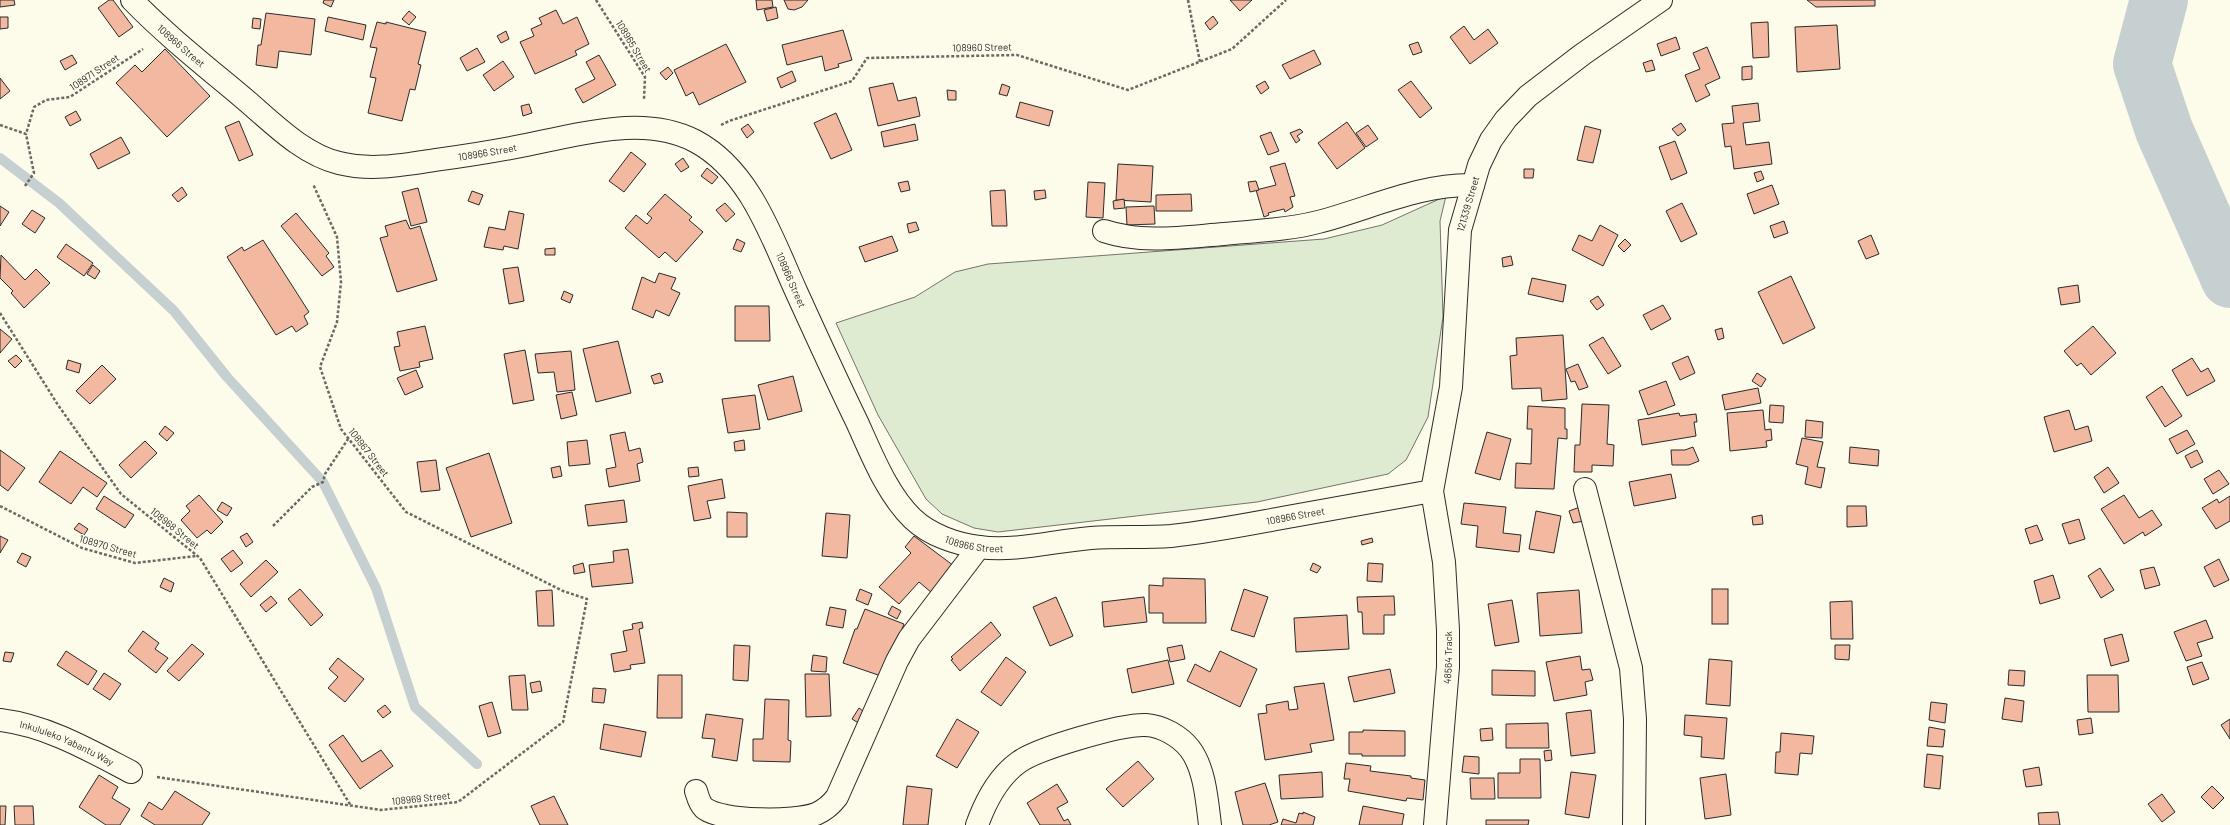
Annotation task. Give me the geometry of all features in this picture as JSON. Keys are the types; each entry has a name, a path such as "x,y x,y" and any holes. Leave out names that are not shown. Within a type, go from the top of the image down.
{"street":[{"name":"108966 Street","path":"132,0 166,33 292,138 318,155 337,163 364,167 390,167 466,156 586,132 643,127 669,131 695,141 720,159 745,189 761,213 813,330 880,470 901,506 915,520 930,531 947,539 979,547 1012,547 1091,538 1170,536 1224,529 1432,491"},
{"name":"121339 Street","path":"1432,491 1451,387 1460,230 1479,165 1491,140 1528,96 1583,54 1661,0"},
{"path":"1104,231 1120,236 1141,238 1261,231 1317,222 1428,189 1451,184 1473,185"},
{"path":"1585,489 1631,668 1635,718 1634,825"},
{"name":"48564 Track","path":"1432,491 1444,562 1448,630 1448,667 1435,825"},
{"path":"696,791 699,801 704,807 715,813 746,819 802,817 816,814 828,808 837,797 896,661 909,639 979,547"},
{"name":"Inkululeko Yabantu Way","path":"0,720 44,729 71,741 131,772"},
{"path":"977,825 991,795 1004,776 1018,762 1042,749 1128,726 1147,725 1160,727 1174,734 1190,749 1200,766 1210,825"}],"path":[{"name":"108965 Street","path":"596,0 645,77 643,127"},
{"path":"1188,0 1200,62"},
{"name":"108960 Street","path":"695,141 729,120 852,81 867,58 1018,55 1128,90 1232,49 1286,0"},
{"name":"108971 Street","path":"26,134 34,107 46,100 70,97 166,33"},
{"path":"0,125 26,134 34,174 25,186"},
{"name":"108967 Street","path":"311,181 337,237 341,282 337,322 320,366 341,429 406,512 563,591 587,598"},
{"name":"108968 Street","path":"0,313 58,405 121,494 200,558 351,806"},
{"path":"273,526 312,488 323,482 325,474 348,439"},
{"name":"108970 Street","path":"0,506 82,548 135,563 196,556"},
{"name":"108969 Street","path":"131,772 381,810 458,802 563,722 587,598"}],"green space":[{"path":"1446,196 1440,221 1443,317 1428,417 1406,460 1388,474 1257,502 998,532 974,528 942,514 926,499 878,415 836,323 915,297 955,272 988,264 1324,239 1382,225"}],"building":[{"path":"0,0 14,0 15,5 0,7"},
{"path":"109,0 113,0 133,27 119,37 98,8"},
{"path":"324,0 334,0 331,7 323,3"},
{"path":"756,0 772,0 773,7 757,10"},
{"path":"784,0 808,0 802,7 794,10 788,9"},
{"path":"1230,0 1252,0 1240,11"},
{"path":"1807,0 1875,0 1875,6 1816,7"},
{"path":"776,7 778,18 767,21 764,10"},
{"path":"556,10 563,24 577,17 589,44 575,51 577,55 535,74 520,42 534,36 531,29 542,24 539,18"},
{"path":"409,11 416,17 409,25 402,19"},
{"path":"266,13 315,19 311,55 279,51 277,68 256,65 258,45 261,45"},
{"path":"1213,16 1218,23 1210,30 1205,23"},
{"path":"0,17 8,17 8,28 0,29"},
{"path":"328,17 366,25 363,40 325,31"},
{"path":"253,18 261,19 260,29 252,28"},
{"path":"377,22 386,24 386,22 426,32 418,64 421,65 415,90 410,89 402,121 368,113 376,78 370,77 377,48 370,47"},
{"path":"1768,22 1769,57 1753,58 1751,23"},
{"path":"1837,25 1840,69 1797,72 1795,27"},
{"path":"1464,26 1474,40 1488,29 1498,43 1470,64 1450,37"},
{"path":"843,30 852,60 838,64 839,67 825,71 822,56 787,65 782,45"},
{"path":"506,31 509,39 501,43 497,36"},
{"path":"1676,37 1680,49 1661,56 1657,44"},
{"path":"1418,42 1422,52 1413,55 1409,45"},
{"path":"726,44 746,82 699,105 693,92 686,96 674,70"},
{"path":"1707,47 1720,78 1705,85 1710,95 1696,102 1685,75 1700,69 1693,53"},
{"path":"477,48 485,62 467,71 460,58"},
{"path":"165,49 210,96 167,137 116,83 135,65 142,72"},
{"path":"1314,50 1321,64 1290,79 1282,65"},
{"path":"72,55 77,63 65,70 60,61"},
{"path":"599,55 616,85 583,103 575,89 595,79 586,62"},
{"path":"1652,60 1655,70 1646,72 1643,63"},
{"path":"503,61 514,77 494,91 483,75"},
{"path":"1752,66 1752,79 1742,80 1742,67"},
{"path":"668,67 673,73 666,80 660,73"},
{"path":"792,71 796,81 781,88 777,78"},
{"path":"0,78 10,91 0,99"},
{"path":"1265,81 1269,88 1261,94 1256,86"},
{"path":"1411,81 1432,108 1420,118 1398,90"},
{"path":"893,83 898,101 916,97 920,116 878,126 869,88"},
{"path":"1002,84 1010,87 1007,96 999,94"},
{"path":"947,90 956,91 956,100 948,100"},
{"path":"1020,102 1053,111 1049,126 1016,117"},
{"path":"1758,103 1760,121 1743,123 1746,145 1769,142 1772,164 1734,169 1731,146 1725,147 1722,124 1734,123 1732,106"},
{"path":"529,104 532,113 523,116 521,106"},
{"path":"76,111 81,120 70,126 65,117"},
{"path":"836,113 852,150 831,159 814,123"},
{"path":"239,121 253,155 239,161 225,127"},
{"path":"1347,122 1365,148 1337,169 1318,143"},
{"path":"1681,123 1686,130 1678,136 1672,129"},
{"path":"748,124 754,132 747,138 741,129"},
{"path":"915,124 918,140 884,147 881,132"},
{"path":"1368,125 1378,139 1366,147 1356,133"},
{"path":"1585,126 1601,130 1593,163 1577,160"},
{"path":"1300,129 1303,132 1297,136 1300,140 1296,143 1290,133"},
{"path":"1271,132 1279,151 1268,155 1260,136"},
{"path":"121,137 130,153 98,169 90,154"},
{"path":"1675,141 1687,173 1671,180 1659,147"},
{"path":"631,152 646,164 624,192 609,181"},
{"path":"683,158 689,167 681,172 675,164"},
{"path":"1285,163 1295,196 1290,197 1293,207 1285,212 1284,209 1268,213 1269,215 1264,217 1256,190 1276,185 1270,167"},
{"path":"1118,164 1153,166 1151,202 1116,200"},
{"path":"707,168 718,177 712,184 701,176"},
{"path":"1524,169 1534,169 1533,178 1524,178"},
{"path":"1761,171 1764,179 1757,182 1754,173"},
{"path":"908,181 910,190 901,192 898,183"},
{"path":"1256,181 1259,190 1250,192 1248,182"},
{"path":"1088,182 1105,183 1103,218 1086,217"},
{"path":"1772,185 1779,204 1754,214 1747,194"},
{"path":"182,187 187,195 178,202 172,195"},
{"path":"418,188 427,222 411,226 402,192"},
{"path":"1005,190 1007,226 992,226 990,191"},
{"path":"1045,190 1046,198 1035,200 1034,191"},
{"path":"472,191 483,195 479,205 468,201"},
{"path":"665,194 692,217 689,220 703,232 676,262 665,252 659,258 625,228 636,215 647,224 652,218 647,214"},
{"path":"1191,194 1192,211 1156,211 1156,195"},
{"path":"1124,199 1125,208 1114,209 1113,201"},
{"path":"725,203 735,214 726,222 716,210"},
{"path":"1682,203 1697,234 1681,242 1666,211"},
{"path":"0,206 9,212 0,226"},
{"path":"1154,206 1155,224 1127,225 1126,207"},
{"path":"32,210 45,218 35,233 22,224"},
{"path":"509,211 524,214 518,249 504,246 503,250 484,247 489,227 505,230"},
{"path":"296,213 329,253 326,256 334,267 322,276 281,226"},
{"path":"406,220 410,229 420,226 437,280 397,292 380,238 388,236 385,226"},
{"path":"1784,221 1788,233 1774,238 1770,226"},
{"path":"916,222 919,230 909,233 907,224"},
{"path":"1600,225 1618,235 1603,266 1572,250 1579,235 1592,241"},
{"path":"1871,235 1879,254 1866,259 1858,241"},
{"path":"892,236 898,251 865,262 859,247"},
{"path":"737,239 745,243 741,252 733,249"},
{"path":"1625,239 1631,245 1624,252 1618,246"},
{"path":"263,240 309,312 304,316 308,324 296,332 292,326 276,335 227,257 242,247 244,251"},
{"path":"66,244 93,263 84,276 57,257"},
{"path":"555,248 555,255 545,255 545,249"},
{"path":"1,255 25,280 36,269 50,283 24,308 11,293 13,291 0,278"},
{"path":"1511,256 1513,265 1503,267 1502,258"},
{"path":"93,265 100,271 95,279 87,274"},
{"path":"518,267 524,301 509,304 503,269"},
{"path":"659,273 676,278 671,289 680,293 669,316 656,310 653,318 632,309 642,277 655,283"},
{"path":"1791,276 1815,328 1783,344 1758,292"},
{"path":"1532,278 1566,285 1563,302 1528,294"},
{"path":"2078,285 2080,302 2061,305 2058,288"},
{"path":"564,291 573,295 570,303 561,299"},
{"path":"1598,296 1604,305 1597,310 1590,301"},
{"path":"1663,305 1671,319 1651,330 1643,315"},
{"path":"735,306 769,306 770,341 735,341"},
{"path":"425,326 433,359 419,362 420,367 400,371 394,347 400,346 397,332"},
{"path":"2093,326 2116,353 2091,375 2081,363 2077,366 2064,351"},
{"path":"1722,328 1724,338 1718,340 1715,330"},
{"path":"0,329 12,339 0,353"},
{"path":"1563,335 1567,399 1542,401 1541,388 1512,389 1510,356 1517,355 1516,338"},
{"path":"1603,337 1621,366 1608,374 1589,345"},
{"path":"618,341 631,393 596,402 583,349"},
{"path":"525,350 534,400 513,404 504,354"},
{"path":"571,351 575,390 557,392 554,372 538,373 535,354"},
{"path":"16,355 22,361 15,368 8,361"},
{"path":"1688,356 1695,373 1680,380 1672,363"},
{"path":"2192,358 2201,372 2208,368 2215,381 2187,396 2172,370"},
{"path":"68,360 81,364 79,373 66,369"},
{"path":"1578,364 1588,387 1579,390 1575,381 1571,382 1566,369"},
{"path":"102,365 116,379 90,404 76,391"},
{"path":"416,370 423,387 405,395 397,378"},
{"path":"660,373 663,382 654,384 651,376"},
{"path":"1757,373 1766,379 1761,387 1752,381"},
{"path":"793,376 802,411 768,420 758,385"},
{"path":"1666,381 1675,405 1648,415 1639,391"},
{"path":"2162,386 2182,416 2165,427 2146,397"},
{"path":"1758,388 1761,403 1725,410 1722,395"},
{"path":"572,392 577,415 561,419 556,395"},
{"path":"755,395 760,429 728,433 722,399"},
{"path":"1582,404 1609,405 1607,444 1614,445 1613,466 1592,465 1592,472 1574,472 1575,445 1580,445"},
{"path":"1770,405 1784,406 1783,423 1769,422"},
{"path":"1528,406 1565,408 1565,429 1567,429 1567,439 1558,438 1554,489 1515,488 1516,463 1531,464 1532,429 1527,429"},
{"path":"1763,410 1765,430 1771,429 1772,440 1766,441 1767,447 1730,451 1727,413"},
{"path":"2069,410 2075,430 2088,426 2092,441 2054,452 2044,417"},
{"path":"1679,413 1680,416 1696,414 1697,422 1694,422 1696,436 1642,445 1638,420"},
{"path":"1806,420 1823,422 1822,438 1805,437"},
{"path":"165,426 174,433 167,441 159,434"},
{"path":"2187,430 2195,444 2177,454 2169,439"},
{"path":"625,432 629,451 640,448 643,462 637,464 640,481 609,487 606,469 616,467 610,435"},
{"path":"1487,432 1511,439 1500,480 1475,473"},
{"path":"1802,438 1823,442 1817,467 1825,468 1821,488 1805,484 1808,467 1796,464"},
{"path":"587,440 590,464 569,466 567,442"},
{"path":"744,440 745,450 735,451 734,442"},
{"path":"145,441 157,453 131,478 119,465"},
{"path":"1693,447 1699,461 1689,465 1672,465 1671,450 1685,450"},
{"path":"1850,447 1879,450 1878,466 1849,463"},
{"path":"0,450 25,468 8,491 0,485"},
{"path":"2197,450 2203,462 2191,468 2185,456"},
{"path":"60,451 107,483 97,497 83,487 71,504 39,482"},
{"path":"489,453 512,523 471,537 446,468"},
{"path":"436,460 440,490 421,492 417,462"},
{"path":"560,466 562,476 553,478 551,468"},
{"path":"698,467 699,476 689,477 688,468"},
{"path":"2108,467 2119,483 2104,493 2094,477"},
{"path":"2219,470 2229,484 2213,494 2204,479"},
{"path":"1671,474 1676,498 1634,506 1629,482"},
{"path":"722,479 725,498 707,501 711,518 694,521 688,486"},
{"path":"199,495 223,522 211,534 207,530 197,538 181,520 190,511 186,506"},
{"path":"2124,495 2139,518 2152,510 2162,525 2145,536 2143,532 2124,544 2101,509"},
{"path":"104,496 134,515 125,528 96,509"},
{"path":"2230,496 2230,521 2216,529 2202,508 2217,499 2219,503"},
{"path":"624,500 627,522 588,526 585,505"},
{"path":"222,502 232,508 227,516 217,510"},
{"path":"1464,503 1506,507 1503,533 1521,535 1519,552 1476,547 1478,526 1461,524"},
{"path":"1847,506 1866,506 1867,526 1847,527"},
{"path":"1580,507 1584,521 1573,523 1569,511"},
{"path":"1536,511 1561,516 1554,553 1529,549"},
{"path":"727,512 747,513 747,537 727,537"},
{"path":"826,513 850,515 847,558 822,556"},
{"path":"1762,515 1763,524 1753,525 1752,517"},
{"path":"2079,519 2085,539 2069,544 2062,524"},
{"path":"79,523 88,529 84,535 74,529"},
{"path":"2037,525 2043,540 2030,544 2025,529"},
{"path":"247,533 253,542 246,547 240,537"},
{"path":"0,536 8,540 0,553"},
{"path":"914,536 954,566 932,593 919,582 899,604 879,587 911,553 905,547"},
{"path":"1372,538 1373,542 1362,545 1361,541"},
{"path":"628,549 633,583 592,587 589,565 614,562 613,551"},
{"path":"233,550 243,563 231,572 221,559"},
{"path":"22,553 31,557 26,567 17,562"},
{"path":"2219,559 2229,580 2214,587 2204,567"},
{"path":"266,560 278,572 251,597 240,584"},
{"path":"583,563 585,572 574,574 573,566"},
{"path":"1313,563 1321,567 1317,573 1310,570"},
{"path":"1368,563 1383,564 1382,582 1367,581"},
{"path":"2154,567 2160,585 2145,589 2140,570"},
{"path":"2100,568 2114,590 2101,598 2088,576"},
{"path":"2053,575 2060,598 2040,604 2034,581"},
{"path":"164,578 174,583 171,592 160,587"},
{"path":"1163,578 1205,579 1206,623 1163,623 1163,613 1149,613 1149,585 1163,586"},
{"path":"300,589 323,615 311,626 288,599"},
{"path":"860,589 872,594 868,605 856,600"},
{"path":"1244,589 1268,597 1254,637 1231,630"},
{"path":"1712,589 1728,589 1728,624 1712,624"},
{"path":"552,590 554,626 538,626 536,591"},
{"path":"1579,590 1582,633 1540,636 1537,593"},
{"path":"271,596 277,603 266,612 260,605"},
{"path":"1394,596 1395,615 1384,615 1384,634 1363,634 1362,612 1358,612 1357,597"},
{"path":"1056,597 1073,636 1050,646 1033,607"},
{"path":"1144,597 1147,622 1104,627 1102,602"},
{"path":"1512,600 1519,642 1495,646 1488,604"},
{"path":"1852,601 1853,639 1831,639 1830,602"},
{"path":"892,606 901,611 897,619 888,614"},
{"path":"830,607 846,610 843,628 826,625"},
{"path":"865,609 904,624 884,677 843,663 855,629 857,629"},
{"path":"1347,615 1349,649 1296,652 1294,618"},
{"path":"2206,620 2213,638 2197,643 2202,656 2186,661 2174,632"},
{"path":"642,622 643,628 639,629 645,663 630,665 631,669 614,672 611,654 627,651 623,631 633,629 632,624"},
{"path":"991,622 1001,635 960,671 951,660 953,659 951,657"},
{"path":"143,631 159,643 155,649 168,658 156,673 128,651"},
{"path":"2122,634 2129,661 2111,666 2104,639"},
{"path":"192,644 204,654 179,681 167,671"},
{"path":"734,645 750,646 748,681 733,680"},
{"path":"1182,645 1185,659 1170,662 1167,648"},
{"path":"1835,645 1850,645 1849,660 1835,659"},
{"path":"66,651 97,671 88,685 57,665"},
{"path":"1220,651 1257,669 1240,707 1187,681 1195,664 1210,672"},
{"path":"5,652 14,653 11,662 3,661"},
{"path":"813,655 827,657 826,672 811,671"},
{"path":"1580,656 1582,670 1590,669 1593,680 1585,682 1587,695 1554,701 1546,662"},
{"path":"1006,657 1026,672 1001,706 981,692"},
{"path":"338,658 364,679 345,702 328,688 338,677 329,669"},
{"path":"1709,659 1732,661 1730,706 1706,704"},
{"path":"1168,660 1174,684 1132,693 1127,669"},
{"path":"2202,662 2209,679 2193,685 2187,667"},
{"path":"1390,669 1395,693 1354,702 1348,677"},
{"path":"1492,670 1535,671 1535,696 1492,695"},
{"path":"2009,670 2025,671 2024,686 2008,685"},
{"path":"104,673 121,684 110,700 93,689"},
{"path":"805,674 829,674 831,716 806,717"},
{"path":"525,675 528,710 512,710 509,676"},
{"path":"658,675 682,675 682,718 657,718"},
{"path":"2087,675 2118,675 2119,712 2088,712"},
{"path":"540,681 542,691 532,693 530,683"},
{"path":"1324,683 1334,740 1310,744 1312,752 1265,760 1258,714 1267,713 1266,705 1288,701 1289,710 1298,709 1294,687"},
{"path":"593,688 606,689 604,703 592,702"},
{"path":"2005,698 2024,701 2022,722 2002,719"},
{"path":"765,699 789,700 788,740 791,741 790,762 753,761 753,739 763,739"},
{"path":"492,702 501,733 488,737 479,706"},
{"path":"1931,702 1947,704 1945,723 1929,720"},
{"path":"385,705 391,712 383,718 377,711"},
{"path":"859,708 867,714 860,724 852,719"},
{"path":"1591,710 1595,753 1571,756 1566,713"},
{"path":"706,714 743,719 737,761 712,757 715,739 702,738"},
{"path":"1685,715 1727,718 1724,759 1701,757 1702,737 1684,735"},
{"path":"2091,718 2093,733 2079,735 2077,720"},
{"path":"957,719 979,732 957,768 936,756"},
{"path":"2230,719 2230,739 2221,725"},
{"path":"1548,723 1549,748 1506,748 1506,724"},
{"path":"604,724 646,732 641,757 600,749"},
{"path":"1929,727 1945,730 1943,747 1927,746"},
{"path":"1492,728 1493,740 1481,741 1480,729"},
{"path":"1363,730 1405,731 1405,756 1362,756 1362,754 1349,754 1349,732 1363,732"},
{"path":"1781,733 1814,736 1812,754 1800,753 1798,775 1775,773 1776,752 1780,752"},
{"path":"343,735 362,762 381,750 393,766 360,789 329,745"},
{"path":"1551,750 1552,760 1545,761 1544,751"},
{"path":"1927,754 1943,756 1940,789 1924,787"},
{"path":"1464,756 1479,757 1479,774 1462,772"},
{"path":"1520,759 1540,759 1541,798 1498,798 1498,773 1520,773"},
{"path":"1138,761 1154,779 1123,807 1106,789"},
{"path":"1346,763 1371,766 1370,771 1411,776 1411,778 1425,780 1423,800 1407,798 1406,801 1348,791 1350,779 1344,779"},
{"path":"2039,767 2042,785 2026,787 2023,770"},
{"path":"1322,772 1323,797 1281,799 1279,775"},
{"path":"1571,772 1596,775 1589,818 1565,814"},
{"path":"1726,774 1731,815 1705,819 1700,778"},
{"path":"99,775 118,787 112,798 130,809 120,825 106,825 79,807"},
{"path":"1470,778 1494,778 1495,799 1471,799"},
{"path":"1265,783 1278,822 1269,825 1243,825 1235,792"},
{"path":"1057,784 1068,802 1057,808 1064,821 1068,819 1071,825 1040,825 1027,803"},
{"path":"907,786 932,789 928,825 903,825"},
{"path":"2212,786 2224,798 2213,809 2201,797"},
{"path":"175,791 210,813 202,825 155,825 141,816 149,802 162,810"},
{"path":"2162,794 2175,812 2162,822 2148,804"},
{"path":"554,796 568,825 540,825 531,806"},
{"path":"0,806 6,806 5,825 0,825"},
{"path":"14,806 33,806 34,825 15,825"},
{"path":"1363,806 1404,814 1402,825 1359,825"},
{"path":"1303,812 1315,817 1313,825 1281,825 1283,819 1296,823 1299,813 1303,814"},
{"path":"2058,812 2060,825 2039,825 2038,813"},
{"path":"1486,820 1529,820 1528,825 1486,825"}],"waterway":[{"path":"2159,0 2142,64 2164,130 2230,279"},
{"path":"0,158 59,203 174,311 227,377 323,482 376,588 415,707 477,764"}]}
